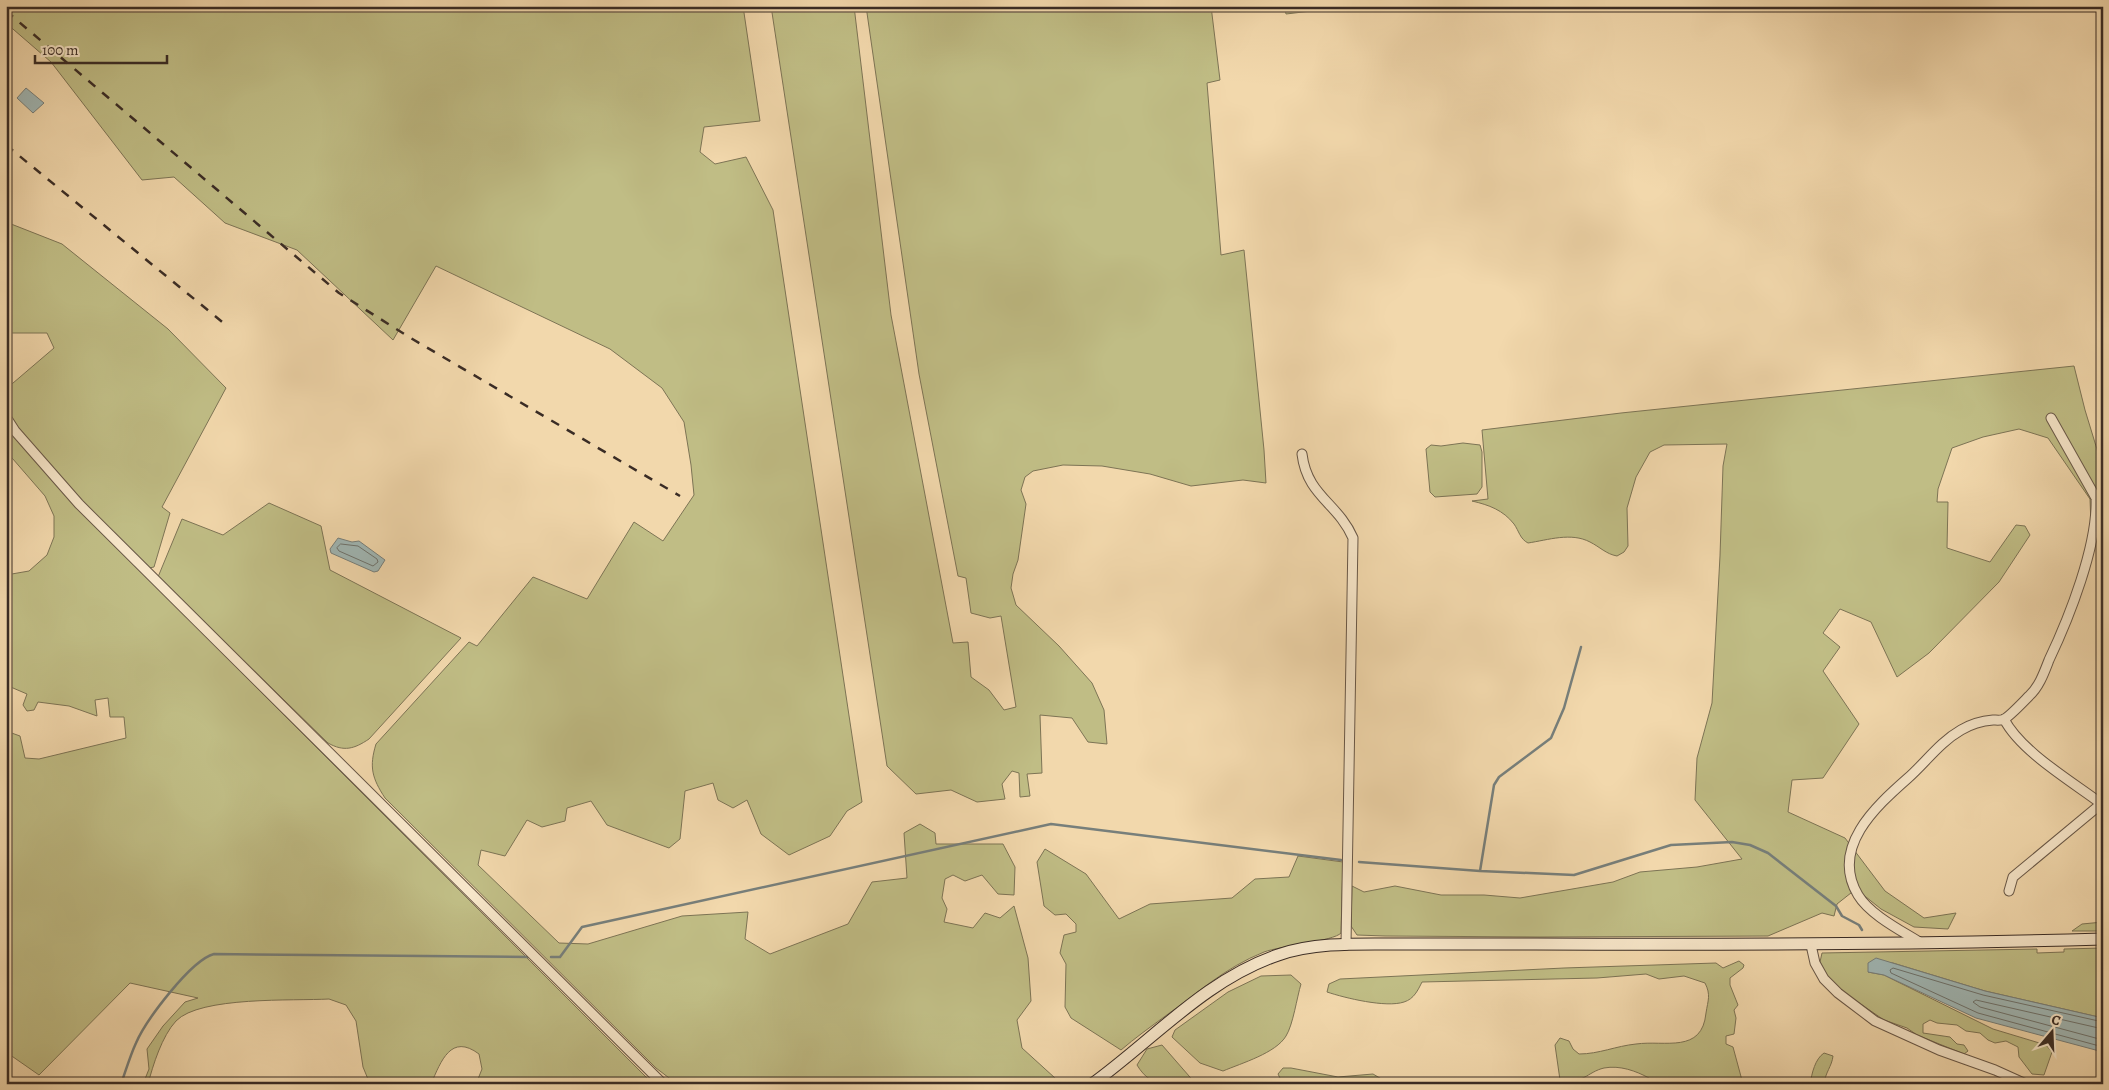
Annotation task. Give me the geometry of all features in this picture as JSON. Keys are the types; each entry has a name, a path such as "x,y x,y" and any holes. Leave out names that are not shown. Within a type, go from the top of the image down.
{"main road":[{"path":"1092,1084 1188,1006 1221,982 1250,965 1280,954 1311,947 1346,945 1811,945 2103,939"}],"street":[{"path":"6,417 15,431 79,504 663,1084"},
{"path":"1921,943 1887,921 1859,896 1853,882 1850,864 1851,847 1870,814 1944,742 1961,730 1976,723 2004,719 2030,696 2060,638 2079,585 2094,529 2096,498 2051,418"},
{"path":"1302,454 1304,469 1310,482 1346,524 1353,538 1346,945"},
{"path":"2004,719 2010,730 2030,749 2102,804 2013,877 2009,891"},
{"path":"1811,945 1815,963 1824,979 1838,993 1875,1021 1939,1050 1995,1070 2026,1084"}],"shaded area":[{"path":"6,6 743,6 760,121 704,127 700,152 715,164 746,157 773,210 862,802 847,811 830,836 789,855 761,834 747,800 733,808 718,800 713,783 685,791 680,839 669,848 607,825 591,801 567,808 565,821 542,827 527,820 505,856 481,850 478,865 559,943 588,944 682,916 748,912 745,939 770,954 848,924 872,882 907,878 904,833 920,824 935,833 936,844 1003,844 1015,867 1014,895 998,894 982,875 965,881 953,875 945,879 942,898 947,909 944,922 973,928 985,913 1000,918 1014,906 1028,958 1031,1001 1017,1020 1022,1048 1055,1078 1056,1084 677,1084 656,1068 385,798 377,784 372,766 376,744 469,642 477,646 533,577 587,599 634,522 663,541 694,495 684,422 662,388 610,349 436,266 393,340 297,250 225,223 174,177 142,180 51,62 6,23"},
{"path":"771,6 854,6 891,315 953,643 968,642 971,677 989,690 1004,710 1016,707 1001,616 990,618 971,613 966,578 958,576 919,374 866,6 1211,6 1220,80 1207,83 1221,255 1244,250 1266,483 1243,480 1191,486 1150,474 1102,466 1063,465 1033,471 1025,477 1021,490 1026,504 1018,560 1011,588 1016,605 1059,646 1092,683 1104,710 1107,744 1088,742 1072,718 1040,715 1042,773 1027,774 1030,796 1020,797 1019,773 1012,771 1002,784 1005,799 977,802 951,790 916,794 887,766"},
{"path":"1284,6 1353,6 1286,14"},
{"path":"6,222 62,244 168,329 226,388 162,507 170,513 154,567 149,568 82,501 18,428 6,408 6,389 54,348 47,333 6,333"},
{"path":"2074,366 2103,469 2103,527 2091,525 2090,499 2048,438 2019,429 1983,437 1952,448 1938,489 1937,502 1948,502 1947,548 1990,562 2016,525 2025,526 2030,535 1999,582 1929,653 1897,677 1871,622 1840,609 1823,633 1840,647 1823,671 1859,724 1823,778 1792,780 1788,812 1845,838 1885,891 1924,918 1956,913 1948,929 1914,927 1881,909 1856,889 1837,904 1834,916 1822,913 1768,936 1540,937 1357,935 1351,926 1352,886 1364,892 1395,886 1441,895 1484,895 1520,898 1613,882 1640,872 1697,867 1742,859 1695,800 1697,758 1712,703 1723,466 1727,444 1664,445 1650,452 1636,477 1627,508 1628,546 1624,552 1617,556 1583,539 1567,537 1528,543 1505,515 1490,506 1472,501 1488,499 1482,430 1621,413"},
{"path":"6,426 76,507 653,1084 476,1084 482,1069 479,1054 469,1048 461,1047 454,1048 448,1052 431,1084 370,1084 363,1067 356,1021 346,1005 329,999 248,1001 205,1007 188,1013 176,1021 166,1034 148,1084 143,1084 149,1069 147,1049 163,1026 185,1002 198,998 130,983 39,1075 6,1052 6,731 20,736 25,758 39,759 126,738 124,717 110,717 108,698 95,700 97,716 69,706 38,702 34,710 27,711 23,705 27,694 6,685 6,575 29,571 47,555 54,537 54,516 45,496 6,451"},
{"path":"1463,443 1480,445 1482,452 1482,487 1477,494 1435,497 1430,492 1426,449 1431,445 1441,446"},
{"path":"269,503 321,526 330,570 461,638 369,739 354,747 339,748 328,743 158,577 182,519 223,535"},
{"path":"1045,849 1086,874 1119,919 1150,904 1232,898 1255,879 1289,877 1298,856 1343,862 1341,933 1328,938 1264,952 1250,958 1212,982 1121,1050 1071,1018 1065,1007 1066,964 1060,953 1064,935 1076,932 1076,924 1066,914 1055,915 1044,906 1037,862"},
{"path":"2103,922 2103,931 2072,931 2082,924"},
{"path":"2103,948 2103,1018 1985,991 1893,963 1886,962 1868,972 1884,975 1993,1029 2046,1045 2052,1052 2044,1075 2032,1074 2019,1057 2018,1047 2006,1041 1995,1043 1980,1033 1966,1031 1957,1025 1937,1023 1930,1020 1923,1024 1923,1033 1950,1037 1957,1044 1964,1045 1968,1051 1964,1054 1917,1035 1907,1028 1884,1020 1840,990 1827,976 1820,962 1822,953 2037,949 2037,953 2064,952 2064,949"},
{"path":"1739,961 1744,965 1743,968 1730,978 1730,985 1738,1005 1734,1010 1736,1018 1734,1034 1726,1036 1726,1044 1733,1047 1743,1084 1650,1084 1649,1078 1644,1075 1616,1067 1598,1070 1574,1081 1560,1080 1555,1045 1560,1038 1569,1041 1573,1049 1579,1054 1594,1053 1636,1044 1680,1042 1690,1040 1697,1035 1703,1026 1708,991 1705,983 1684,976 1659,979 1646,974 1597,978 1422,982 1410,999 1396,1004 1365,1002 1327,992 1329,984 1340,979 1716,963 1723,968"},
{"path":"1291,975 1301,984 1291,1025 1286,1036 1275,1048 1223,1071 1200,1063 1172,1037 1175,1030 1228,992 1261,976"},
{"path":"1162,1045 1196,1084 1162,1084 1149,1079 1143,1073 1137,1065 1147,1049"},
{"path":"1824,1053 1833,1056 1824,1084 1810,1084 1816,1063"},
{"path":"1283,1068 1338,1077 1373,1074 1390,1084 1283,1084 1278,1074"}],"water":[{"path":"26,88 44,103 33,113 17,98"},
{"path":"338,538 352,542 359,541 385,560 378,571 374,572 331,553 330,549"},
{"path":"1876,958 1985,991 2103,1018 2103,1052 1976,1018 1884,975 1868,972 1868,963"}],"waterway":[{"path":"1480,871 1494,785 1499,777 1551,738 1564,708 1581,647"},
{"path":"551,957 560,957 582,927 1051,824 1341,860"},
{"path":"1359,862 1480,871 1574,875 1671,845 1732,842 1750,845 1768,853 1836,906 1842,916 1859,925 1862,930"},
{"path":"121,1084 136,1043 159,1006 194,967 214,954 531,957"}],"railway":[{"path":"6,11 339,293 409,337 680,496"},
{"path":"6,145 226,325"}]}
